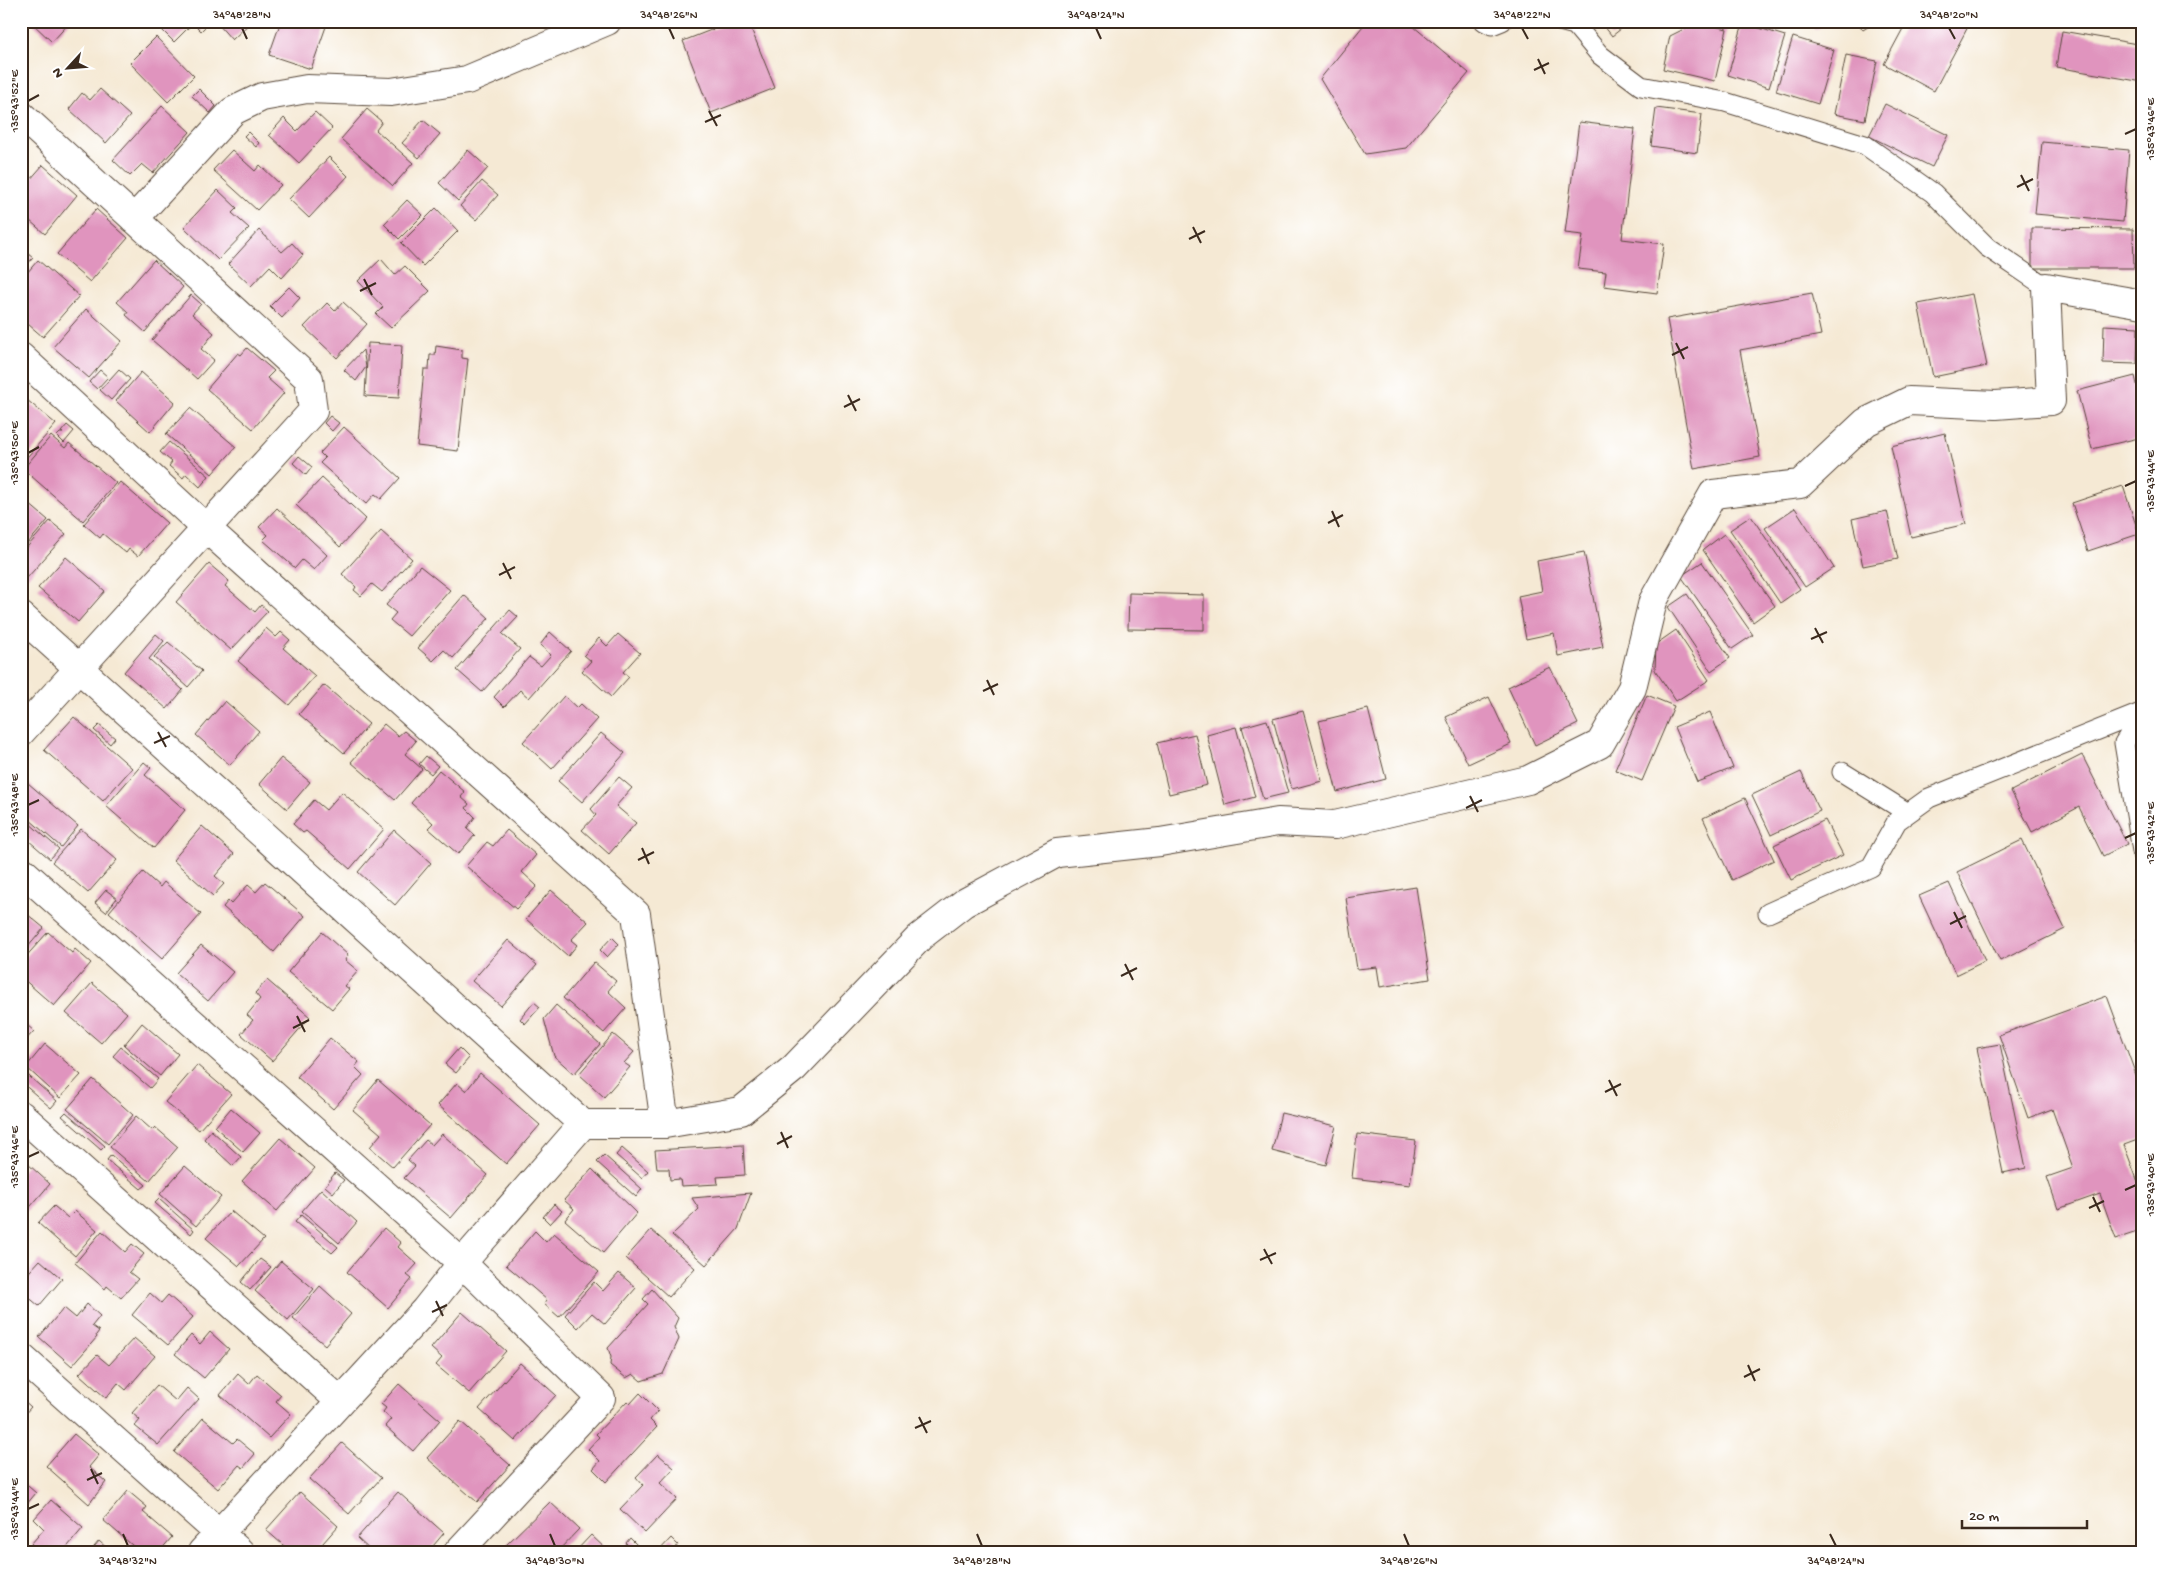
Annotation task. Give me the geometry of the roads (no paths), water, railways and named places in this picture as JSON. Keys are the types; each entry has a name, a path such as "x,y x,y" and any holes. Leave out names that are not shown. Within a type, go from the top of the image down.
{"street":[{"path":"134,219 233,112 262,97 308,89 391,92 467,80 607,21"},
{"path":"21,116 309,379 313,411 21,732"},
{"path":"21,616 584,1124 665,1124 741,1111 794,1068 920,937 964,903 1057,853 1160,842 1278,822 1335,825 1528,780 1600,744 1632,688 1653,601 1713,494 1800,484 1866,422 1909,401 1996,405 2050,401 2046,287 2143,304"},
{"path":"21,356 206,528 636,914 665,1124"},
{"path":"21,870 462,1263 601,1398 458,1552"},
{"path":"21,1115 340,1401"},
{"path":"210,1542 425,1310 462,1263 584,1124"},
{"path":"21,1357 210,1542 240,1552"}],"lane":[{"path":"1484,21 1492,25 1502,21"},
{"path":"1560,21 1575,25 1600,55 1641,86 1725,102 1865,145 1933,193 1987,247 2046,287"},
{"path":"1768,913 1872,867 1897,821 1929,798 2143,713"},
{"path":"2143,713 2124,743 2143,857"},
{"path":"1842,772 1908,813"}]}
